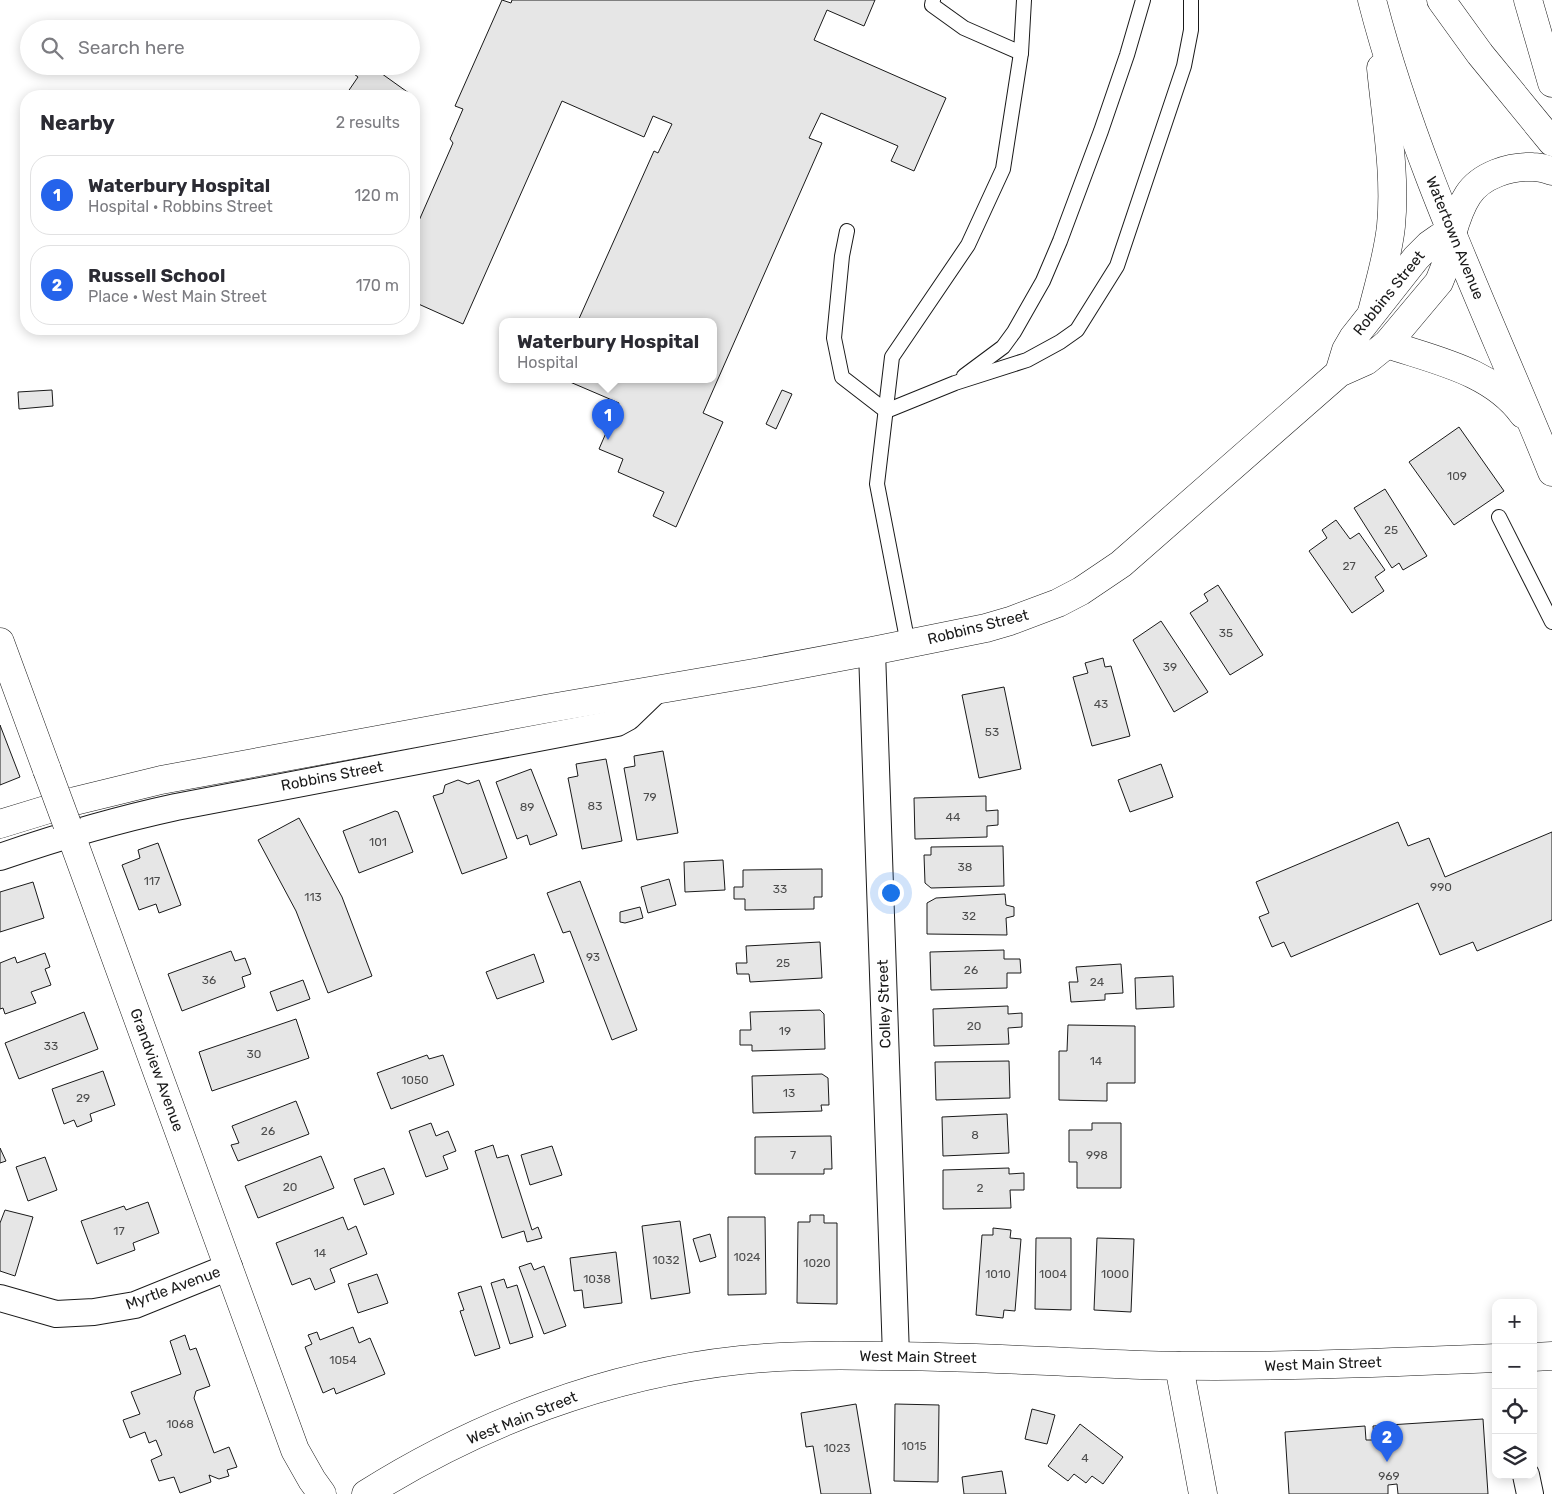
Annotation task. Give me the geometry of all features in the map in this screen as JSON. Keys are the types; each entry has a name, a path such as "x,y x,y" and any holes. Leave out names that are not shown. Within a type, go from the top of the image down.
{"main road":[{"path":"1441,0 1480,54 1552,142"},
{"path":"1528,0 1552,83"},
{"path":"1372,312 1391,226 1392,196 1391,166 1373,5"},
{"name":"Watertown Avenue","path":"1373,5 1413,131 1452,234 1552,472"},
{"path":"1452,234 1459,212 1469,193 1485,178 1507,169 1533,167 1552,171"},
{"name":"Robbins Street","path":"0,824 75,800 161,780 908,644 986,628 1058,603 1104,577 1146,544 1339,373 1366,361 1387,344 1439,282 1451,252 1452,234 1439,238 1416,258 1372,312 1346,350 1339,373"},
{"path":"1387,344 1472,373 1496,388 1517,405 1535,429"},
{"name":"Grandview Avenue","path":"0,642 295,1450 322,1494"},
{"name":"West Main Street","path":"366,1494 416,1465 496,1427 572,1397 642,1376 688,1367 760,1358 896,1356 1179,1366 1281,1366 1492,1358"},
{"path":"1537,1356 1552,1356"},
{"path":"1179,1366 1203,1494"}],"street":[{"name":"Colley Street","path":"872,651 896,1356"},
{"name":"Robbins Street","path":"0,857 69,829 617,722 628,717 656,690"},
{"name":"Myrtle Avenue","path":"0,1298 56,1314 94,1312 135,1304 228,1267"},
{"path":"1527,1479 1530,1494"}],"lane":[{"path":"932,0 932,5 964,28 1021,52"},
{"path":"908,644 877,484 892,357 968,245 1003,169 1021,52 1024,0"},
{"path":"955,382 1003,347 1014,332 1043,281 1060,241 1101,130 1127,55 1143,0"},
{"path":"886,411 955,382 1027,360 1060,342 1077,330 1117,266 1184,66 1191,30 1191,0"},
{"path":"847,232 842,256 834,338 842,377 886,411"},
{"path":"1499,517 1552,622"}],"building":[{"path":"502,0 511,3 512,0 875,0 864,26 827,10 814,40 946,98 914,171 891,161 898,146 821,113 809,138 822,143 717,381 717,318 579,318 654,151 658,153 672,124 653,116 644,137 562,101 463,324 420,305 420,218 453,143 450,139 463,109 455,106"},
{"path":"355,75 384,75 405,90 349,90 358,77"},
{"path":"572,383 716,383 703,413 723,422 676,527 653,516 664,492 618,472 623,459 599,449 619,403"},
{"path":"52,390 53,406 19,409 18,392"},
{"path":"782,390 792,394 776,429 766,424"},
{"path":"1459,427 1504,491 1454,525 1409,462"},
{"path":"1385,489 1427,556 1403,570 1399,563 1392,568 1354,508"},
{"path":"1336,520 1350,539 1359,533 1385,570 1375,577 1384,591 1352,613 1309,551 1327,538 1322,530"},
{"path":"1218,585 1263,655 1230,675 1190,613 1208,601 1204,594"},
{"path":"1161,621 1208,692 1174,712 1133,640"},
{"path":"1103,658 1105,667 1111,666 1130,736 1092,746 1073,677 1088,673 1085,663"},
{"path":"1004,687 1021,769 979,778 962,695"},
{"path":"0,725 20,777 0,785"},
{"path":"663,751 678,833 637,840 624,768 635,766 634,756"},
{"path":"606,759 622,841 582,849 568,778 578,776 576,764"},
{"path":"1161,764 1173,797 1130,812 1118,780"},
{"path":"531,769 557,835 530,845 527,835 517,839 496,782"},
{"path":"458,780 468,784 479,780 507,858 462,874 433,796 443,793 445,785"},
{"path":"986,796 986,811 998,810 998,825 987,826 987,837 915,839 914,798"},
{"path":"395,811 398,812 413,852 359,873 343,831"},
{"path":"299,818 342,897 372,976 328,993 296,911 258,840"},
{"path":"1398,822 1408,846 1429,838 1445,877 1552,832 1552,920 1477,951 1473,942 1440,955 1418,903 1291,957 1284,942 1272,947 1259,917 1269,913 1256,882"},
{"path":"158,843 181,905 159,913 156,904 139,910 122,865 140,858 138,850"},
{"path":"1003,846 1004,886 931,888 925,883 924,855 931,855 931,847"},
{"path":"723,860 725,890 685,892 684,862"},
{"path":"822,869 822,897 814,897 814,909 745,910 745,899 734,899 734,887 743,887 743,870"},
{"path":"669,879 676,905 648,913 641,887"},
{"path":"580,881 637,1030 612,1040 570,931 563,933 547,893"},
{"path":"33,882 44,918 0,932 0,892"},
{"path":"1005,894 1006,905 1014,907 1014,916 1006,918 1007,935 927,934 927,903 936,898"},
{"path":"640,907 643,918 625,923 620,922 620,912"},
{"path":"820,942 822,978 750,982 749,974 737,974 736,963 747,963 746,946"},
{"path":"1004,950 1004,959 1020,959 1021,973 1007,973 1007,988 931,990 930,952"},
{"path":"231,951 235,961 245,958 251,974 242,977 245,987 182,1011 168,974"},
{"path":"45,953 50,967 45,969 51,985 31,992 36,1003 5,1014 3,1008 0,1009 0,963 15,957 17,963"},
{"path":"534,954 544,982 497,999 486,972"},
{"path":"1121,964 1123,993 1105,994 1105,1000 1071,1002 1069,982 1078,982 1076,967"},
{"path":"1173,976 1174,1007 1136,1009 1135,978"},
{"path":"303,980 310,999 277,1011 270,992"},
{"path":"1008,1006 1008,1014 1022,1013 1022,1027 1008,1028 1009,1044 934,1046 933,1009"},
{"path":"820,1010 824,1014 825,1049 752,1051 752,1045 740,1045 740,1030 751,1030 750,1012"},
{"path":"84,1012 98,1049 19,1079 5,1043"},
{"path":"296,1019 309,1058 212,1091 199,1052"},
{"path":"1068,1025 1135,1026 1135,1083 1107,1083 1107,1101 1059,1100 1059,1051 1067,1051"},
{"path":"427,1055 429,1059 443,1055 454,1085 391,1109 377,1073"},
{"path":"1009,1061 1010,1098 936,1100 935,1062"},
{"path":"103,1071 115,1105 90,1114 92,1121 77,1127 74,1120 64,1124 52,1089"},
{"path":"822,1074 828,1078 829,1105 821,1105 822,1111 753,1113 752,1076"},
{"path":"296,1101 309,1134 238,1161 231,1145 239,1143 232,1126"},
{"path":"1007,1114 1009,1153 943,1156 942,1117"},
{"path":"431,1123 436,1136 448,1131 456,1151 443,1156 448,1169 426,1177 409,1131"},
{"path":"1092,1123 1121,1123 1121,1188 1077,1188 1077,1162 1069,1162 1069,1130 1092,1130"},
{"path":"831,1136 832,1169 824,1169 824,1174 755,1174 755,1137"},
{"path":"493,1145 497,1158 508,1155 532,1230 538,1227 542,1238 527,1242 524,1231 502,1238 475,1151"},
{"path":"552,1146 562,1175 530,1185 521,1155"},
{"path":"0,1148 6,1161 0,1163"},
{"path":"321,1156 334,1188 258,1218 245,1186"},
{"path":"45,1157 57,1190 28,1201 16,1167"},
{"path":"384,1168 394,1194 364,1205 354,1179"},
{"path":"1009,1168 1009,1174 1024,1173 1024,1190 1010,1190 1011,1208 943,1209 943,1170"},
{"path":"148,1202 159,1233 133,1243 135,1250 97,1264 81,1221 124,1206 126,1210"},
{"path":"5,1210 33,1217 15,1276 0,1271 0,1223"},
{"path":"810,1215 824,1215 824,1223 837,1223 837,1304 797,1303 798,1222 810,1222"},
{"path":"343,1217 348,1230 356,1226 367,1254 330,1269 335,1282 315,1290 310,1278 292,1285 276,1243"},
{"path":"728,1217 765,1217 766,1294 728,1295"},
{"path":"680,1221 690,1293 651,1299 642,1226"},
{"path":"993,1228 1011,1230 1010,1238 1021,1239 1015,1311 1004,1310 1003,1318 976,1315 982,1235 993,1235"},
{"path":"710,1234 716,1257 700,1262 693,1239"},
{"path":"1036,1238 1071,1238 1071,1310 1035,1309"},
{"path":"1097,1238 1134,1239 1131,1312 1094,1310"},
{"path":"616,1252 622,1303 584,1308 582,1290 574,1291 570,1258"},
{"path":"531,1263 534,1270 544,1266 566,1326 544,1334 519,1267"},
{"path":"377,1274 388,1303 358,1313 348,1284"},
{"path":"504,1279 507,1288 517,1285 533,1337 510,1344 491,1283"},
{"path":"481,1286 500,1348 475,1356 460,1311 464,1310 458,1293"},
{"path":"353,1327 359,1343 370,1338 385,1374 336,1394 334,1388 323,1393 305,1347 312,1344 308,1335 317,1332 320,1340"},
{"path":"185,1335 190,1350 196,1348 210,1386 196,1391 194,1398 214,1453 229,1447 237,1467 227,1470 229,1476 219,1479 209,1475 211,1482 180,1493 174,1477 159,1481 151,1460 162,1455 156,1440 149,1443 145,1432 130,1438 123,1420 140,1414 131,1392 181,1374 170,1341"},
{"path":"856,1404 871,1494 821,1494 813,1446 806,1447 801,1413"},
{"path":"895,1404 939,1405 938,1482 894,1481"},
{"path":"1032,1409 1055,1415 1047,1444 1025,1439"},
{"path":"1483,1419 1488,1494 1398,1494 1397,1484 1388,1485 1388,1494 1289,1494 1285,1432 1365,1426 1366,1440 1374,1440 1373,1426"},
{"path":"1080,1424 1123,1457 1103,1484 1092,1476 1086,1483 1074,1474 1068,1481 1048,1466"},
{"path":"1002,1471 1006,1494 964,1494 962,1477"}],"place":[{"name":"Waterbury Hospital","path":"608,440"},
{"name":"Russell School","path":"1387,1462"}]}
